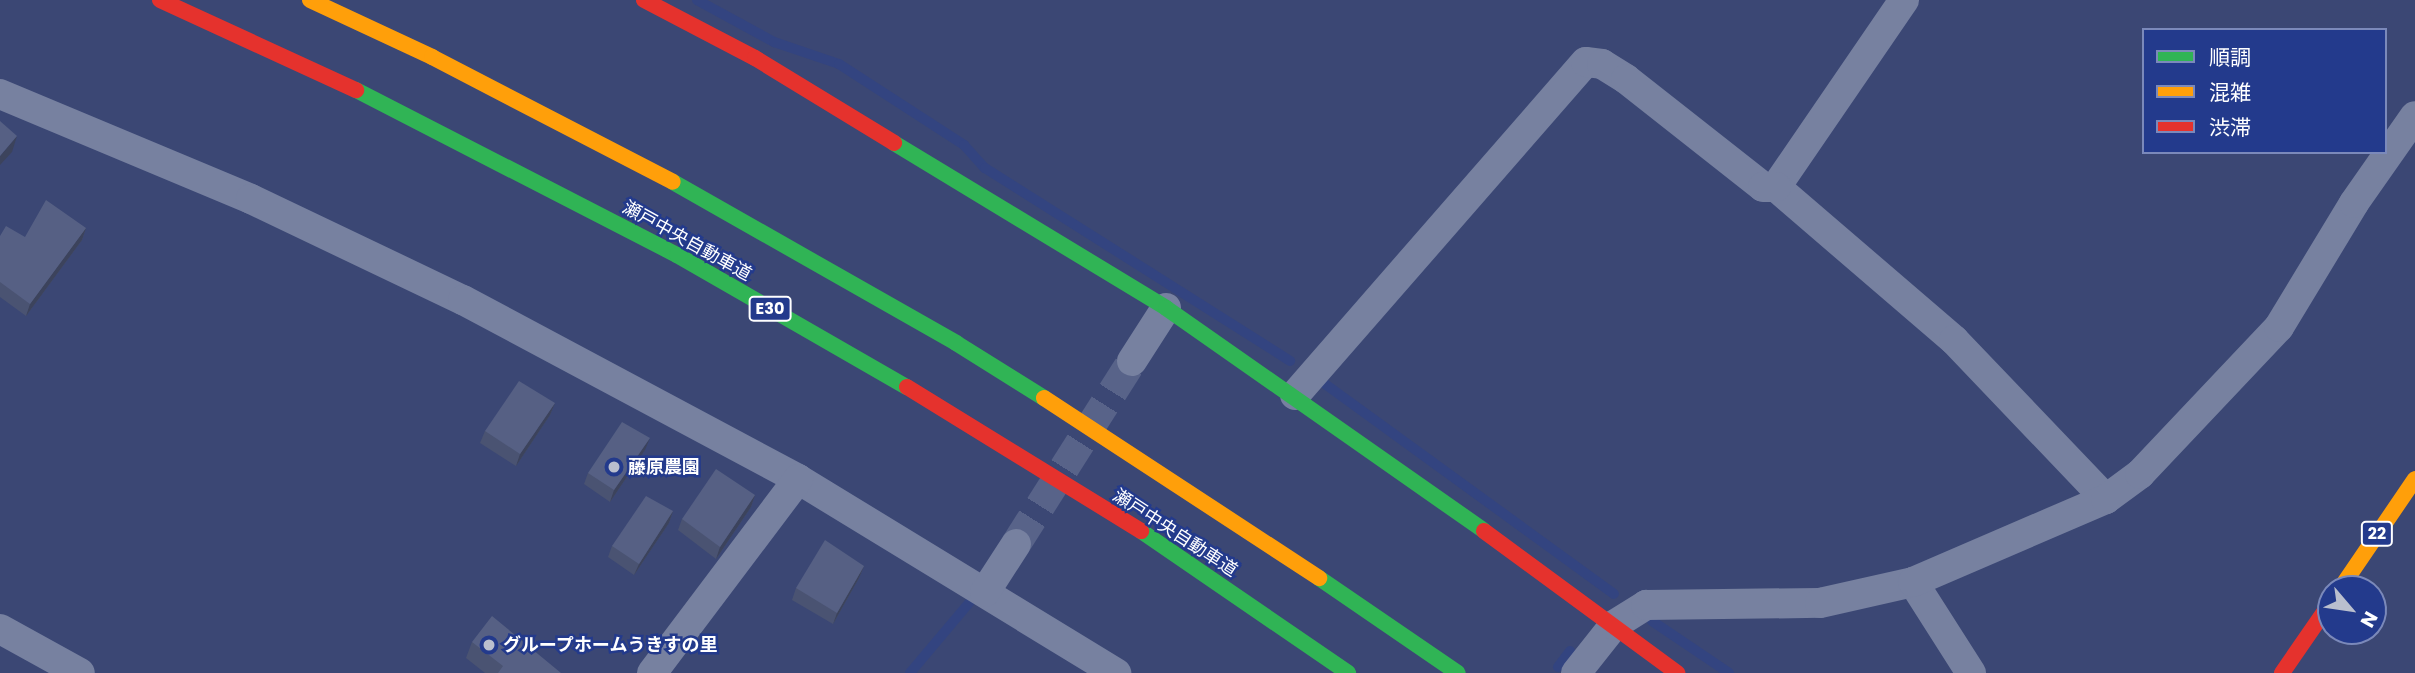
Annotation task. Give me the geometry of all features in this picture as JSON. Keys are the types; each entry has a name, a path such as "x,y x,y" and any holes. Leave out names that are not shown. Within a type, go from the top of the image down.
{"main road":[{"name":"瀬戸中央自動車道","path":"160,0 403,113 677,255 923,396 1124,521 1348,673"},
{"path":"310,0 432,57 709,201 956,343 1166,475 1458,673"},
{"path":"644,0 755,58 1166,309 1295,395 1614,625 1676,673"},
{"name":"22","path":"2350,575 2415,479"},
{"path":"2282,673 2317,622"}],"street":[{"path":"1776,187 1904,0"},
{"path":"1295,395 1586,62 1602,64 1626,79 1763,187 1776,187 1954,340 2106,499"},
{"path":"0,94 251,200 463,300 798,479 1116,673"},
{"path":"1576,673 1614,625 1646,605 1820,603 1913,582 2106,499 2140,474 2279,327 2354,203 2415,116"},
{"path":"1132,361 1166,309"},
{"path":"652,673 798,479"},
{"path":"985,592 1016,544"},
{"path":"1913,582 1971,673"},
{"path":"0,629 80,673"}],"building":[{"path":"0,121 17,136 0,156"},
{"path":"46,200 86,228 30,304 0,282 0,236 6,226 25,237"},
{"path":"519,381 555,403 520,454 485,431"},
{"name":"藤原農園","path":"622,422 650,438 614,490 588,473"},
{"path":"716,469 755,495 720,547 682,519"},
{"path":"646,496 673,511 639,564 612,546"},
{"path":"825,540 864,566 837,613 796,588"},
{"path":"492,616 561,673 498,673 503,666 472,642"}],"waterway":[{"path":"697,0 774,42 839,64 964,145 985,168 1290,361"},
{"path":"1325,384 1614,594"},
{"path":"910,673 969,603"},
{"path":"1652,621 1729,673"},
{"path":"1558,667 1570,651"}],"tunnel":[{"path":"1016,544 1132,361"}],"traffic: fast":[{"path":"356,90 677,255 907,387"},
{"path":"894,143 1166,308 1484,531"},
{"path":"673,182 956,343 1044,398"},
{"path":"1141,531 1348,673"},
{"path":"1319,578 1458,673"}],"traffic: slow":[{"path":"310,0 432,57 673,182"},
{"path":"1044,398 1319,578"},
{"path":"2350,575 2415,479"}],"traffic: jam":[{"path":"160,0 356,90"},
{"path":"644,0 755,58 894,143"},
{"path":"907,387 1141,531"},
{"path":"1484,531 1677,673"},
{"path":"2282,673 2317,622"}],"place":[{"name":"藤原農園","path":"614,467"},
{"name":"グループホームうきすの里","path":"489,645"}]}
